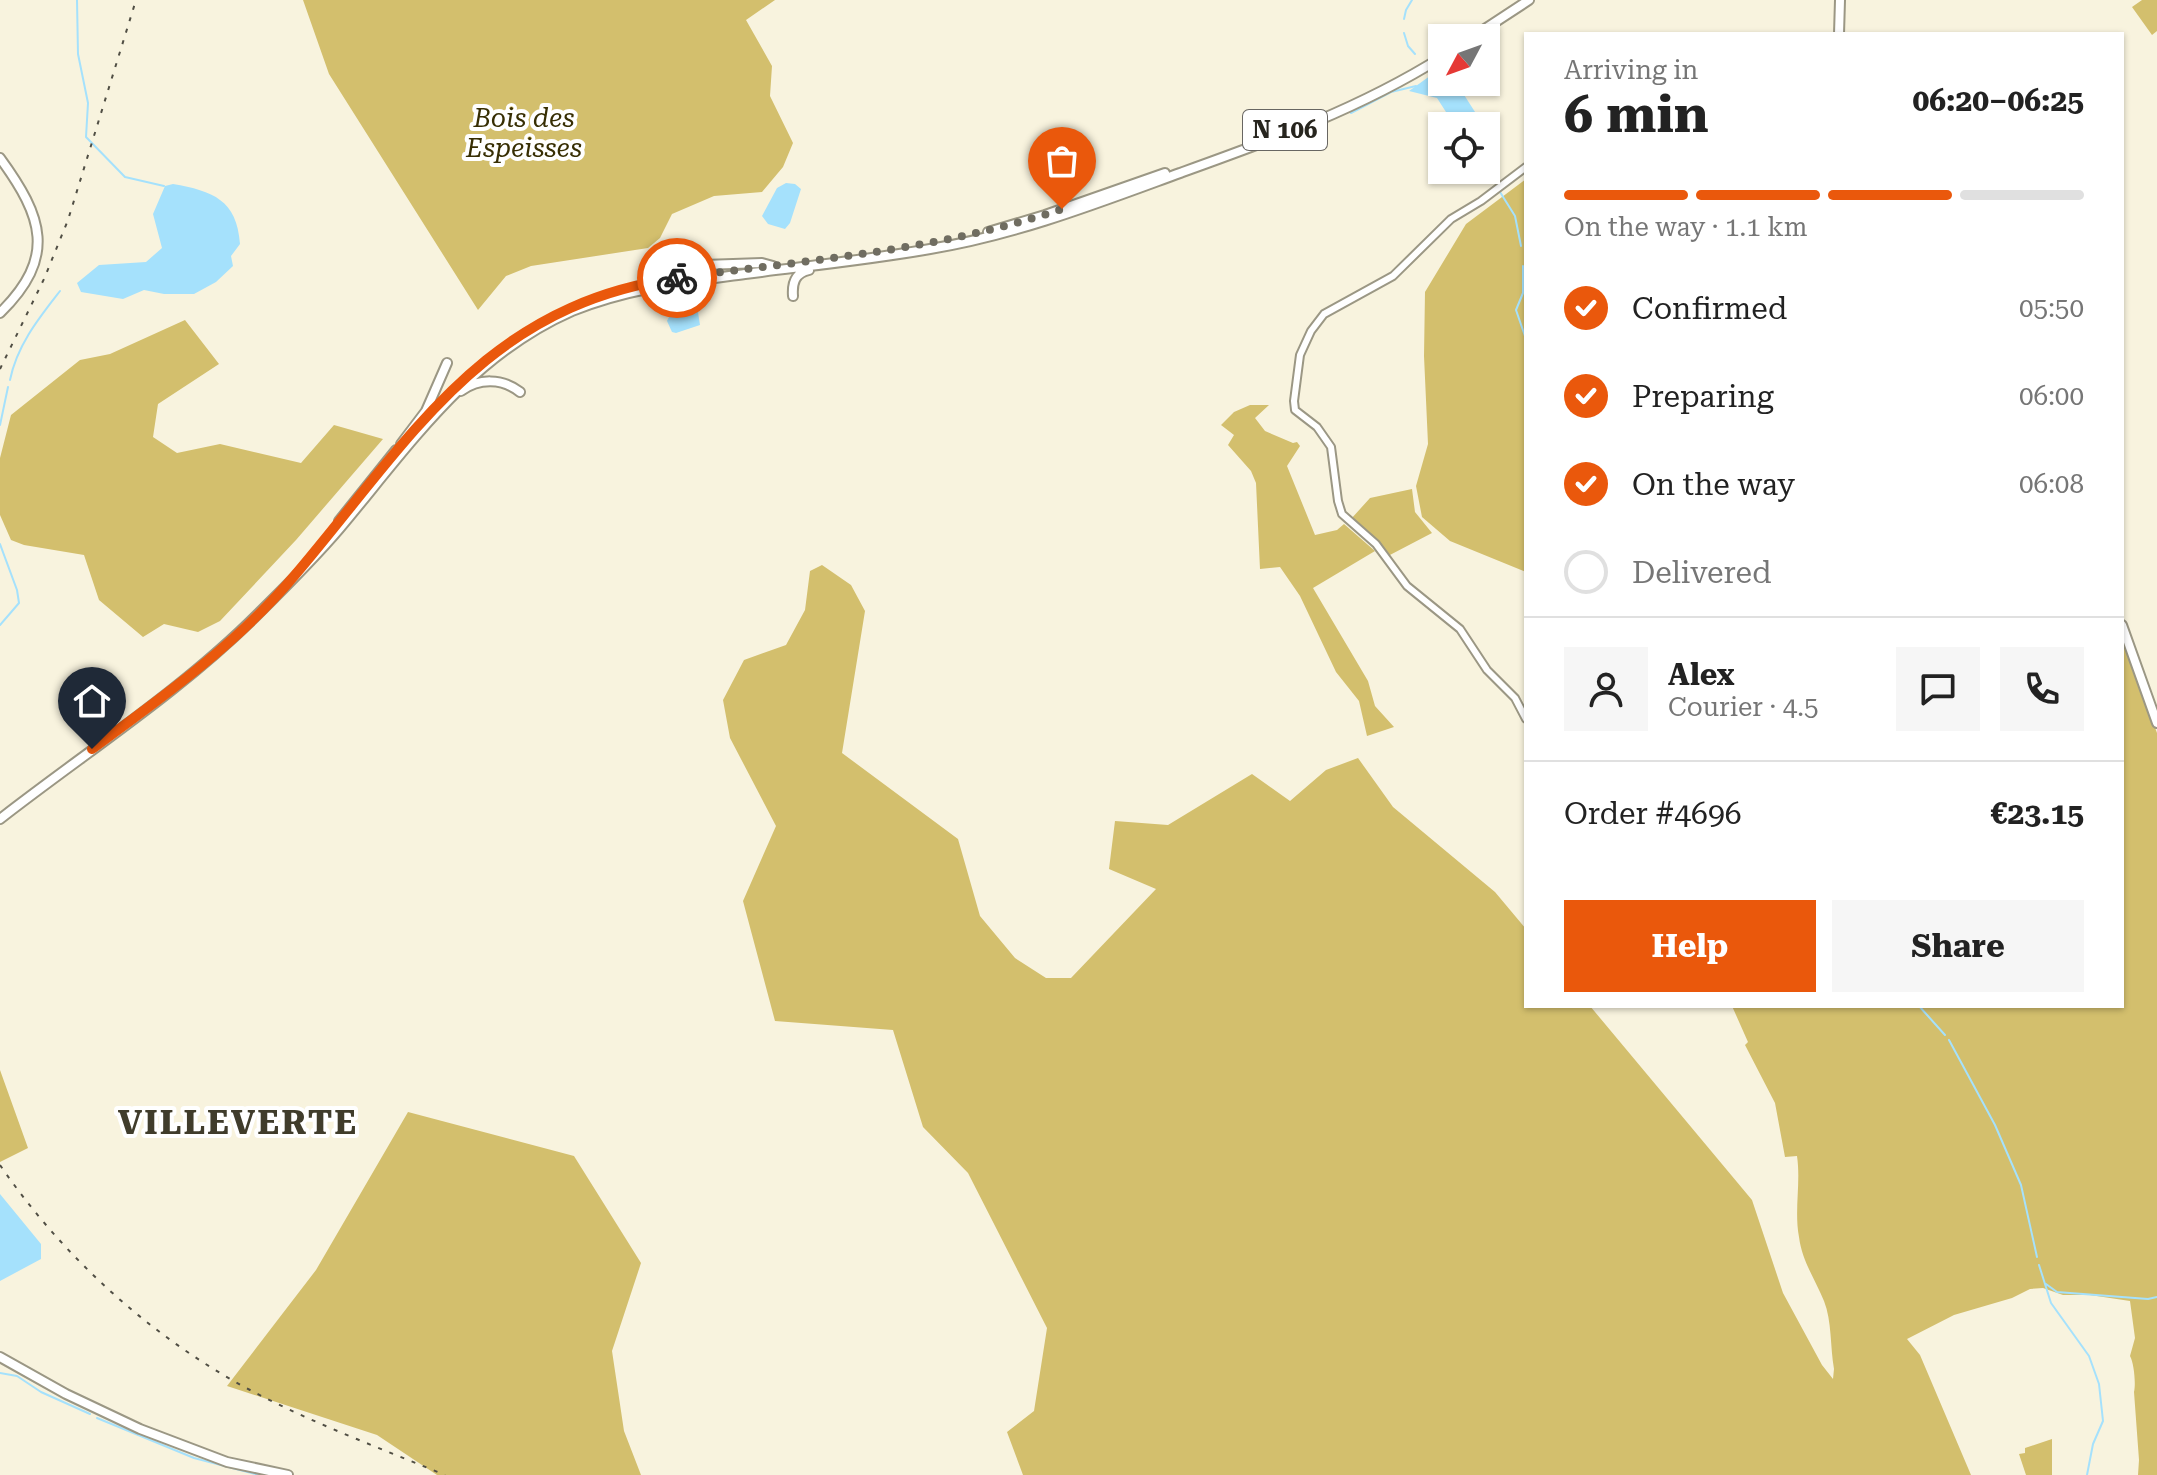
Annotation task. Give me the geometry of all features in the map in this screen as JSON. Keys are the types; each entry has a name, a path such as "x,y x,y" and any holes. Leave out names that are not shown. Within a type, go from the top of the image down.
{"main road":[{"path":"1492,24 1529,0"},
{"path":"1839,32 1840,0"},
{"name":"N 106","path":"792,265 874,258 958,244 1048,220 1306,127 1364,102 1428,65"},
{"name":"N 106","path":"296,575 401,444 471,371 508,342 555,315 632,287 921,245 1011,226 1273,135 1386,89"},
{"path":"0,158 22,189 37,220 38,256 31,276 0,313"},
{"path":"682,251 704,265 762,263 771,268"},
{"path":"793,296 794,280 806,270 874,258"},
{"name":"N 106","path":"0,819 222,648 342,525 433,415 494,357 523,337 573,311 651,287 771,268"},
{"path":"401,444 426,411 447,363"},
{"path":"433,415 465,388 479,381 488,380 520,392"},
{"path":"2124,631 2157,723"},
{"name":"N 106","path":"0,811 43,784"},
{"path":"0,1357 66,1394 140,1429 227,1462 288,1475"}],"street":[{"path":"1524,169 1451,219 1393,276 1329,309 1320,318 1300,355 1294,407 1317,427 1331,447 1342,514 1371,539 1407,586 1460,629 1487,670 1515,698 1524,715"}],"green space":[{"name":"Bois des Espeisses","path":"303,0 775,0 746,20 772,66 770,96 793,143 783,167 762,192 714,196 672,214 660,238 648,248 531,266 506,276 478,310 329,74"},
{"path":"2142,0 2157,0 2157,31 2152,35 2132,7"},
{"path":"1524,180 1524,571 1450,541 1422,517 1416,486 1428,444 1425,292 1466,224"},
{"path":"185,320 219,364 158,404 153,437 177,453 220,444 301,463 334,425 383,439 296,540 220,621 198,632 164,624 143,637 99,600 84,555 11,540 0,515 0,458 11,415 80,360 110,354"},
{"path":"1250,405 1269,405 1255,418 1265,431 1297,442 1300,446 1287,466 1315,535 1337,530 1344,524 1375,551 1313,588 1368,681 1375,706 1394,727 1367,736 1359,701 1336,672 1300,596 1280,567 1260,569 1256,483 1251,471 1228,445 1234,435 1221,425 1234,412"},
{"path":"1412,489 1415,512 1432,533 1388,556 1371,534 1351,519 1370,498"},
{"path":"822,565 851,585 865,611 842,753 958,839 980,916 1015,958 1046,978 1071,978 1156,889 1109,869 1115,821 1168,825 1252,774 1290,801 1326,770 1358,758 1393,807 1495,892 1524,927 1524,1008 1592,1008 1752,1200 1783,1293 1822,1365 1833,1379 1827,1309 1806,1262 1799,1237 1797,1156 1785,1157 1775,1103 1745,1045 1748,1042 1733,1008 2124,1008 2124,642 2157,733 2157,1475 2138,1475 2135,1379 2130,1356 2135,1338 2130,1301 2090,1295 2063,1295 2043,1288 2030,1289 2012,1298 1954,1315 1907,1339 1920,1355 1971,1475 1023,1475 1007,1432 1034,1411 1047,1328 968,1173 923,1127 893,1030 775,1021 743,901 776,826 730,738 723,700 744,660 786,645 805,610 810,571"},
{"path":"0,1070 28,1148 0,1162"},
{"path":"408,1112 574,1156 641,1263 612,1351 624,1431 641,1475 437,1475 377,1435 227,1386 316,1270"},
{"path":"2052,1439 2052,1475 2026,1475 2019,1454 2025,1453 2025,1448"}],"water":[{"path":"1428,77 1428,96 1409,91"},
{"path":"1429,96 1465,96 1475,112 1446,112 1437,98"},
{"path":"786,183 795,184 801,189 790,223 785,229 768,224 762,216 777,188"},
{"path":"173,184 211,194 228,208 238,229 240,244 231,256 233,266 216,282 194,294 144,290 123,299 81,292 77,283 99,265 146,262 162,248 153,214 165,186"},
{"path":"697,306 700,325 672,332 667,321 672,314"},
{"path":"0,1194 41,1244 41,1259 0,1281"}],"waterway":[{"path":"77,0 78,54 88,103 86,137 125,177 164,186"},
{"path":"1404,19 1412,0"},
{"path":"1404,33 1408,46 1415,54"},
{"path":"1351,113 1391,92 1416,86"},
{"path":"1500,192 1515,216 1521,246"},
{"path":"1523,266 1523,293 1516,310 1524,333"},
{"path":"10,380 23,344 60,291"},
{"path":"0,425 8,387"},
{"path":"0,544 19,603 0,625"},
{"path":"1921,1008 1945,1035"},
{"path":"1949,1040 1995,1125 2021,1185 2037,1257"},
{"path":"2039,1265 2051,1303 2089,1356 2099,1384 2103,1421 2093,1444 2087,1475"},
{"path":"2046,1284 2057,1292 2148,1299 2157,1297"},
{"path":"0,1373 17,1376 41,1392 90,1414"},
{"path":"97,1418 194,1458 259,1475"}],"railway":[{"path":"0,369 44,279 68,220 136,0"},
{"path":"0,1165 52,1232 81,1263 144,1320 178,1345 213,1369 274,1402 445,1475"}],"way so far":[{"path":"677,278 934,243 1011,226 1062,209"}],"district":[{"name":"VILLEVERTE","path":"238,1122"}],"route":[{"path":"92,749 203,664 257,615 296,575 401,444 448,392 480,363 521,334 571,307 615,291 677,278"}]}
